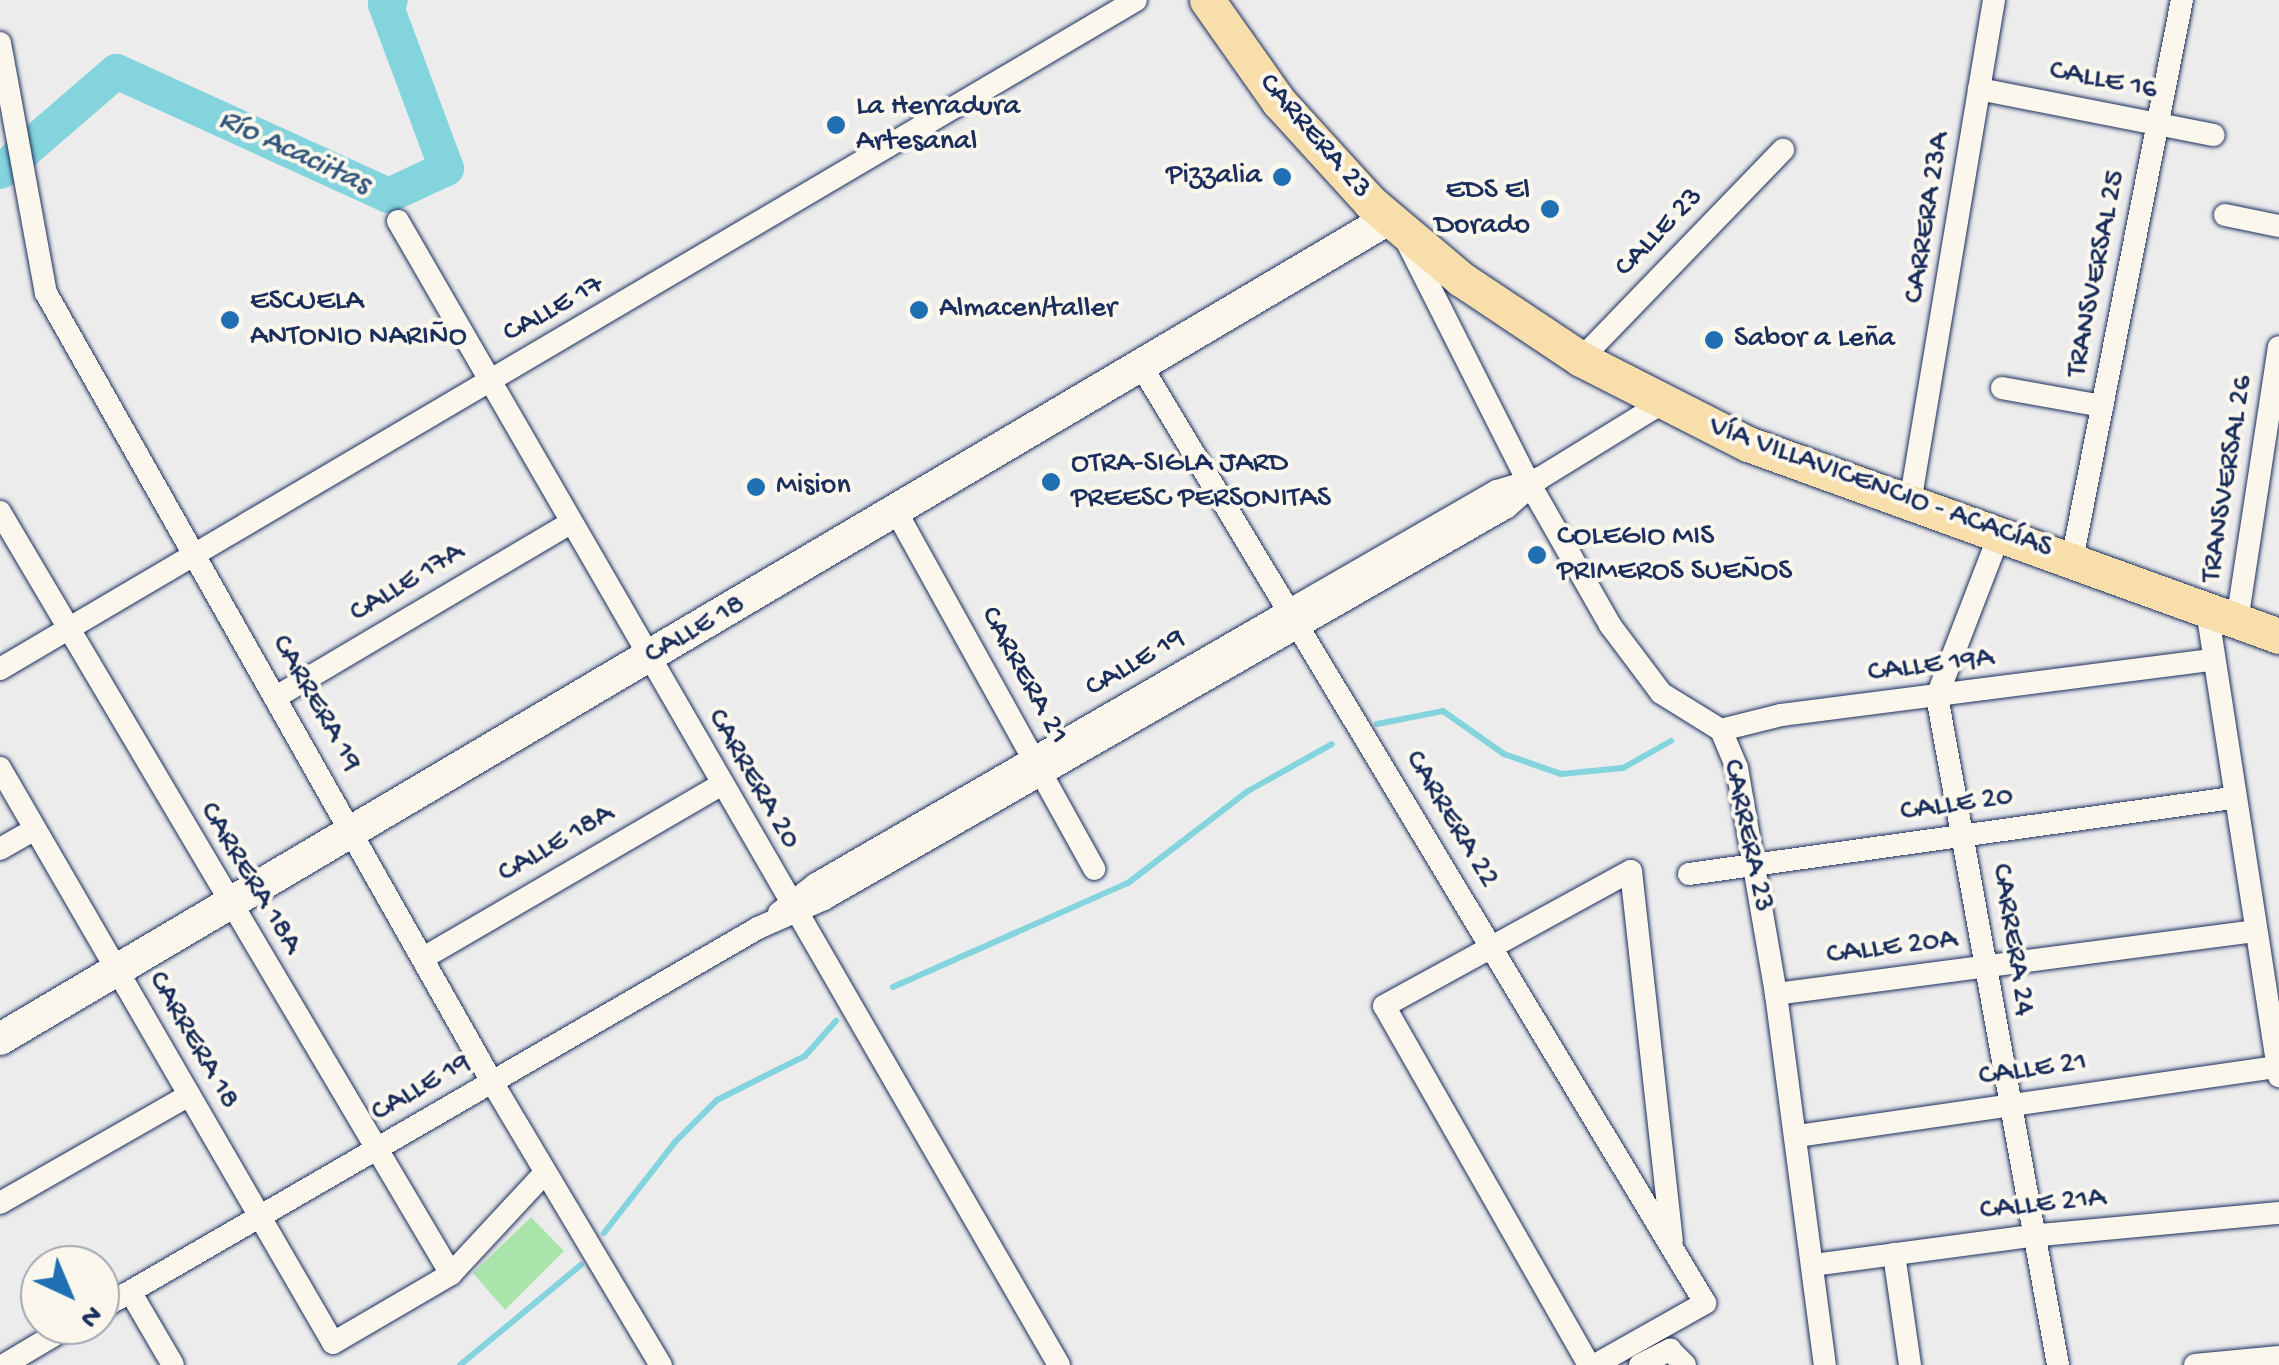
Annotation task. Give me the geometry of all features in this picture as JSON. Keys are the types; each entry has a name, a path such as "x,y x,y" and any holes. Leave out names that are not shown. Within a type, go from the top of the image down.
{"main road":[{"name":"CARRERA 23","path":"1206,0 1279,102 1396,226"},
{"name":"VÍA VILLAVICENCIO - ACACÍAS","path":"1396,226 1581,359 1662,404 1748,444 2279,636"}],"street":[{"name":"CALLE 17","path":"0,670 1136,0"},
{"name":"CARRERA 23A","path":"1910,502 1927,434 1994,0"},
{"name":"TRANSVERSAL 25","path":"2072,560 2182,0"},
{"name":"CARRERA 19","path":"0,43 24,200 46,294 354,830 492,1082 660,1365"},
{"name":"CALLE 16","path":"1979,89 2214,135"},
{"name":"CALLE 23","path":"1581,359 1783,150"},
{"path":"2225,215 2279,226"},
{"name":"CARRERA 20","path":"398,221 720,785 785,912 1058,1365"},
{"name":"CALLE 18","path":"0,1039 1142,369 1396,226"},
{"name":"CARRERA 23","path":"1396,226 1610,625 1661,693 1721,730 1736,768 1776,994 1825,1365"},
{"name":"TRANSVERSAL 26","path":"2278,1071 2212,660 2279,347"},
{"name":"CARRERA 22","path":"1142,369 1706,1303 1592,1365"},
{"path":"2002,388 2102,406"},
{"name":"CALLE 19","path":"120,1298 1293,619 1497,491 1533,482 1662,404"},
{"name":"CARRERA 18A","path":"0,512 450,1274"},
{"name":"CARRERA 21","path":"897,513 1094,869"},
{"name":"CALLE 17A","path":"276,697 570,523"},
{"path":"1938,696 2000,533"},
{"name":"CALLE 19A","path":"1721,730 1782,714 2148,672 2212,660"},
{"name":"CARRERA 24","path":"1938,696 2006,1105 2058,1365"},
{"name":"CARRERA 18","path":"0,768 332,1343 450,1274"},
{"name":"CALLE 18A","path":"425,957 720,785"},
{"name":"CALLE 20","path":"1689,874 2232,798"},
{"path":"0,850 35,829"},
{"path":"1592,1365 1384,1006 1631,871 1673,1249"},
{"name":"CALLE 20A","path":"1776,994 2253,931"},
{"name":"CALLE 21","path":"1797,1136 2278,1071"},
{"path":"0,1202 189,1094"},
{"path":"450,1274 545,1173"},
{"name":"CALLE 21A","path":"1814,1266 2030,1236 2279,1212"},
{"path":"1894,1254 1910,1365"},
{"path":"131,1292 174,1365"},
{"path":"4,1362 35,1345"},
{"path":"1640,1365 1670,1350 1683,1360"},
{"path":"2195,1365 2279,1357"}],"green space":[{"path":"531,1217 564,1251 505,1310 473,1273"}],"waterway":[{"name":"Río Acaciitas","path":"0,171 116,71 388,195 446,168 385,4 390,0"},
{"path":"1377,724 1443,711 1504,754 1561,774 1623,768 1671,741"},
{"path":"893,987 1128,883 1248,791 1332,744"},
{"path":"604,1233 675,1142 717,1100 805,1056 836,1021"},
{"path":"460,1365 581,1265"}],"place":[{"name":"La Herradura Artesanal","path":"836,125"},
{"name":"Pizzalia","path":"1282,177"},
{"name":"EDS El Dorado","path":"1550,209"},
{"name":"Almacen/taller","path":"919,310"},
{"name":"ESCUELA ANTONIO NARIÑO","path":"230,320"},
{"name":"Sabor a Leña","path":"1714,340"},
{"name":"OTRA-SIGLA JARD PREESC PERSONITAS","path":"1051,482"},
{"name":"Mision","path":"756,487"},
{"name":"COLEGIO MIS PRIMEROS SUEÑOS","path":"1537,555"}]}
